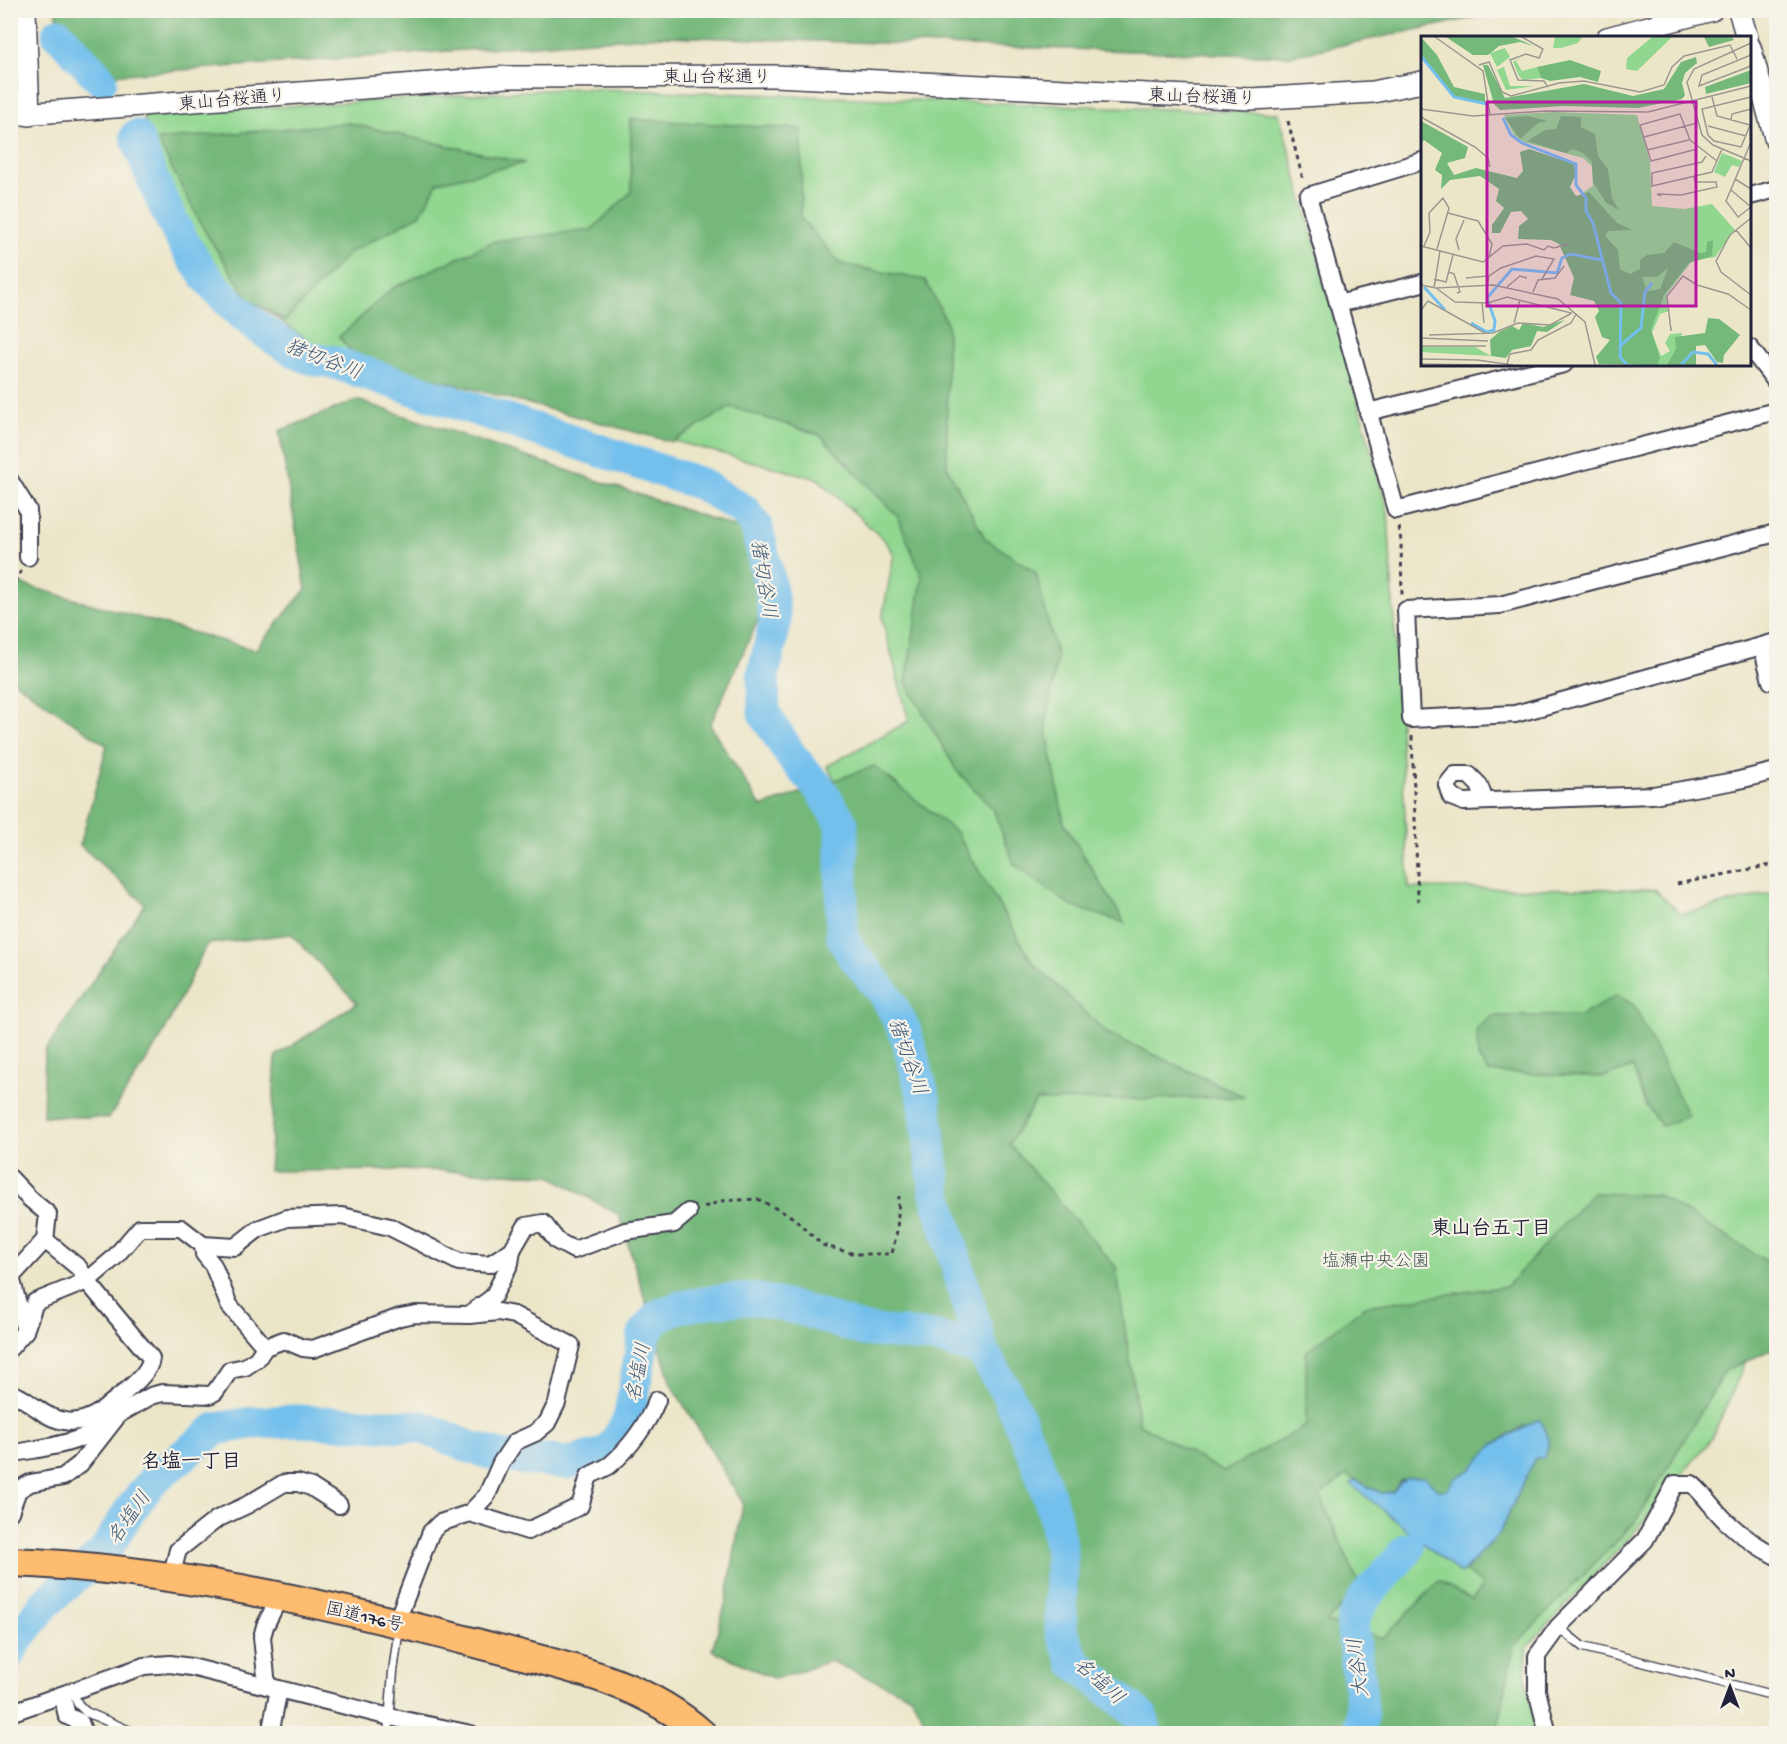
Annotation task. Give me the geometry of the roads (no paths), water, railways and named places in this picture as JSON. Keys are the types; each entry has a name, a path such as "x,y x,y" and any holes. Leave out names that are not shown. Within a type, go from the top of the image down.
{"highway":[{"name":"国道176号","path":"10,1562 55,1564 171,1577 280,1596 398,1624 610,1680 668,1710 702,1734"}],"street":[{"path":"20,115 25,10"},
{"path":"1614,36 1712,10"},
{"path":"1739,10 1746,36"},
{"path":"1751,54 1776,141"},
{"name":"東山台桜通り","path":"20,115 508,77 775,76 1251,99 1373,92 1421,82"},
{"path":"1421,161 1308,196 1396,510 1776,411"},
{"path":"1751,195 1776,189"},
{"path":"1338,304 1421,283"},
{"path":"1751,351 1776,382"},
{"path":"1368,412 1556,366"},
{"path":"10,481 28,510 28,557"},
{"path":"1776,533 1500,606 1406,610 1411,719 1515,714 1769,644 1771,681 1776,681"},
{"path":"1485,801 1653,795 1735,781 1776,771"},
{"path":"10,1178 48,1214 45,1240 11,1277 25,1331"},
{"path":"470,1315 494,1297 510,1263 512,1250 526,1226 543,1223 557,1241 574,1250 625,1231 674,1224 688,1212"},
{"path":"10,1348 25,1331 35,1302 87,1281 114,1258 140,1227 181,1228 203,1245 235,1248 258,1229 287,1218 342,1216 390,1227 459,1262 490,1264 512,1250"},
{"path":"10,1393 22,1396 53,1419 72,1422 86,1421 100,1413 129,1389 151,1364 151,1358 87,1281 79,1268 45,1240"},
{"path":"203,1245 204,1254 213,1265 229,1305 265,1347"},
{"path":"10,1512 14,1488 63,1477 80,1464 120,1414 151,1396 162,1393 210,1395 215,1392 230,1370 245,1367 257,1359 265,1347 284,1340 303,1348 313,1349 400,1317 416,1314 470,1315 498,1312 514,1315 571,1345 556,1403 547,1423 536,1433 515,1442 501,1463 487,1495 470,1513 440,1523 431,1532 398,1624"},
{"path":"470,1513 528,1531 580,1506 589,1476 609,1466 621,1453 650,1418 657,1400"},
{"path":"10,1454 66,1443 86,1435 100,1413"},
{"path":"171,1577 178,1550 218,1519 284,1483 298,1483 311,1487 339,1505"},
{"path":"1548,1734 1537,1691 1537,1656 1558,1628 1645,1540 1676,1484 1692,1484 1704,1494 1726,1521 1756,1546 1776,1556"},
{"path":"270,1734 273,1688 262,1637 280,1596"},
{"path":"10,1713 144,1666 170,1664 191,1667 273,1688 389,1725 471,1734"},
{"path":"67,1693 67,1716 80,1722 84,1734"}],"lane":[{"path":"389,1725 398,1624"},
{"path":"1558,1628 1583,1647 1776,1696"},
{"path":"67,1693 86,1712 137,1734"}],"water":[{"path":"1539,1419 1548,1438 1544,1458 1535,1458 1499,1534 1461,1574 1351,1484 1355,1480 1381,1493 1393,1492 1405,1479 1424,1477 1439,1490 1447,1490 1454,1479 1470,1470 1494,1444"}],"waterway":[{"name":"猪切谷川","path":"58,34 101,80"},
{"name":"猪切谷川","path":"136,136 173,224 205,275 248,319 294,351 701,484 745,511 757,528 771,590 775,623 763,676 764,713 792,757 820,789 842,824 842,935 852,954 885,994 905,1031 924,1098 936,1194 982,1350 1008,1395 1037,1461 1054,1513 1061,1552 1061,1631 1074,1662 1142,1717 1146,1734"},
{"name":"名塩川","path":"10,1653 45,1604 103,1554 128,1513 154,1479 216,1429 251,1423 296,1421 422,1427 470,1447 500,1456 568,1463 596,1456 610,1451 629,1420 644,1334 658,1316 680,1307 715,1301 755,1299 803,1310 864,1330 933,1337 982,1350"},
{"name":"大谷川","path":"1359,1734 1362,1708 1352,1622 1365,1597 1408,1549"}],"district":[{"name":"東山台五丁目","path":"1491,1227"},
{"name":"名塩一丁目","path":"191,1460"}],"park label":[{"name":"塩瀬中央公園","path":"1376,1260"}]}
